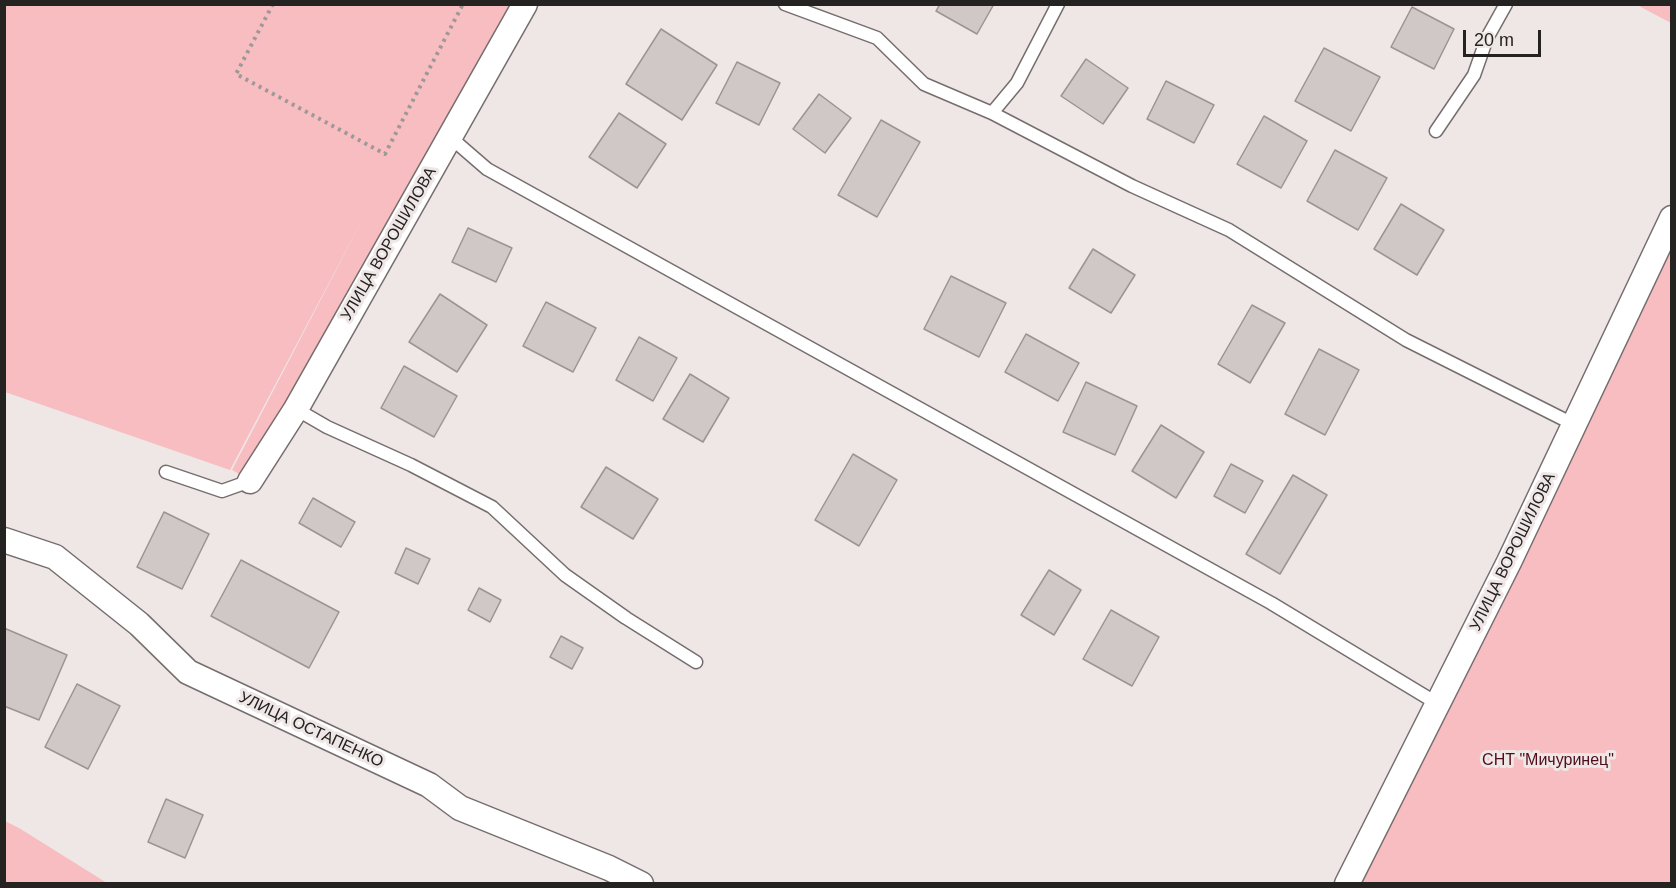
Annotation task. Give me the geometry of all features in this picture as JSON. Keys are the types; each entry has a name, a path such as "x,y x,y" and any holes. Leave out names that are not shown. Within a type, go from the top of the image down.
{"street":[{"name":"УЛИЦА ВОРОШИЛОВА","path":"250,481 296,409 525,4"},
{"name":"УЛИЦА ВОРОШИЛОВА","path":"1347,884 1509,562 1671,218"},
{"name":"УЛИЦА ОСТАПЕНКО","path":"4,540 55,557 139,624 188,672 429,785 460,808 609,868 641,884"}],"lane":[{"path":"784,4 877,38 924,84 992,113 1132,186 1229,230 1406,340 1575,425"},
{"path":"992,113 1017,83 1058,4"},
{"path":"1436,131 1474,75 1487,38 1506,4"},
{"path":"450,136 497,175 1272,603 1438,704"},
{"path":"296,409 327,427 411,465 492,507 565,575 626,618 696,662"},
{"path":"166,472 222,491 250,481"}],"path":[{"path":"273,4 236,74 385,154 463,4"}],"green space":[{"path":"4,5 512,5 250,480 232,470 368,209 230,470 5,392"},
{"path":"1637,5 1671,5 1671,23"},
{"name":"СНТ \"Мичуринец\"","path":"1671,218 1671,883 1347,884"},
{"path":"5,821 19,828 107,883 5,883"}],"building":[{"path":"940,4 994,4 977,34 936,11"},
{"path":"1412,7 1454,29 1434,69 1391,47"},
{"path":"661,29 717,65 682,120 626,84"},
{"path":"1324,48 1380,77 1351,131 1295,101"},
{"path":"1086,59 1128,88 1103,124 1061,96"},
{"path":"737,62 780,83 759,125 716,103"},
{"path":"1166,81 1214,105 1194,143 1147,119"},
{"path":"819,94 851,118 825,153 793,129"},
{"path":"619,113 666,144 637,188 589,157"},
{"path":"1264,116 1307,141 1281,188 1237,164"},
{"path":"881,120 920,142 877,217 838,195"},
{"path":"1335,150 1387,178 1358,230 1307,201"},
{"path":"1401,204 1444,230 1417,275 1374,249"},
{"path":"468,228 512,248 496,282 452,262"},
{"path":"1093,249 1135,275 1111,313 1069,288"},
{"path":"951,276 1006,303 979,357 924,329"},
{"path":"440,294 487,325 457,372 409,342"},
{"path":"546,302 596,328 573,372 523,346"},
{"path":"1252,305 1285,323 1250,383 1218,364"},
{"path":"1026,334 1079,363 1058,401 1005,372"},
{"path":"639,337 677,358 653,401 616,380"},
{"path":"1319,349 1359,370 1325,435 1285,414"},
{"path":"404,366 457,396 434,437 381,408"},
{"path":"690,374 729,398 703,442 663,419"},
{"path":"1086,382 1137,406 1115,455 1063,432"},
{"path":"1161,425 1204,452 1176,498 1132,471"},
{"path":"853,454 897,480 859,546 815,520"},
{"path":"1231,464 1263,481 1245,513 1214,496"},
{"path":"606,467 658,499 633,539 581,507"},
{"path":"1293,475 1327,495 1280,574 1246,554"},
{"path":"313,498 355,522 341,547 299,523"},
{"path":"164,512 209,534 182,589 137,567"},
{"path":"406,548 430,559 418,584 395,573"},
{"path":"241,560 339,612 309,668 211,616"},
{"path":"1049,570 1081,590 1054,635 1021,615"},
{"path":"479,588 501,600 490,622 468,610"},
{"path":"1111,610 1159,637 1132,686 1083,659"},
{"path":"4,628 67,655 39,720 4,706"},
{"path":"561,636 583,648 572,669 550,657"},
{"path":"77,684 120,706 88,769 45,747"},
{"path":"166,799 203,815 185,858 148,842"}]}
